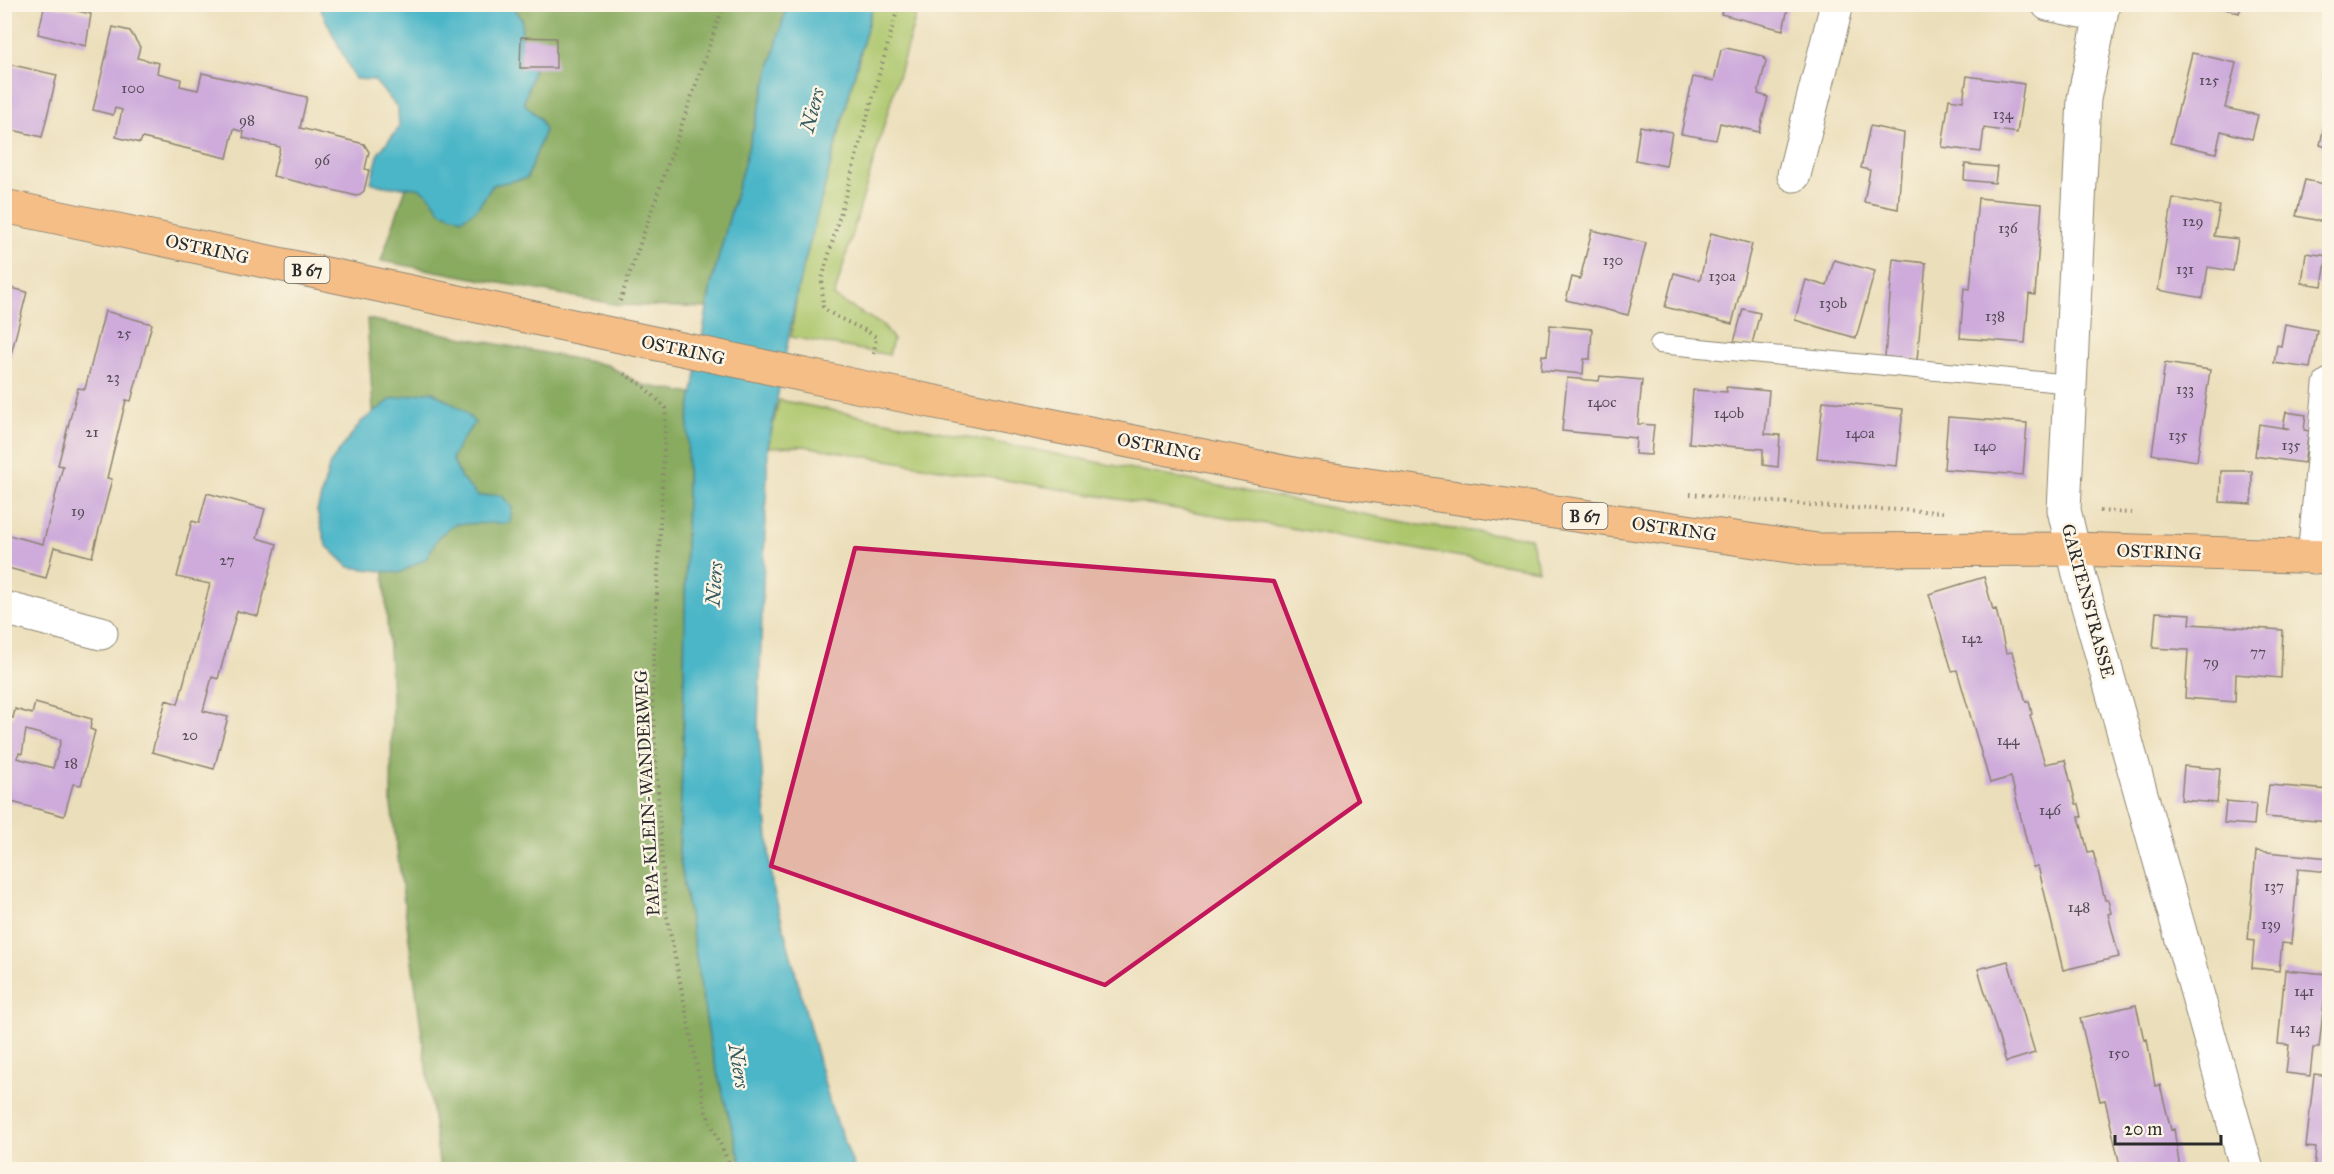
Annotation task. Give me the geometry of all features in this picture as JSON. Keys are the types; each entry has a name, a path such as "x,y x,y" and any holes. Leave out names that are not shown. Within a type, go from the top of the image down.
{"main road":[{"name":"OSTRING","path":"4,206 665,346 1293,474 1817,550 2073,549 2322,557"}],"street":[{"path":"1794,175 1837,4"},
{"name":"GARTENSTRASSE","path":"2048,4 2102,10 2084,99 2064,510 2247,1170"},
{"path":"2322,557 2330,385"},
{"path":"4,608 101,633"}],"lane":[{"path":"1659,344 2071,384"}],"path":[{"path":"619,305 724,4"},
{"path":"882,353 874,352 876,337 860,325 836,318 823,307 822,279 899,4"},
{"name":"PAPA-KLEIN-WANDERWEG","path":"616,370 642,385 666,408 652,694 665,907 706,1112 732,1170"},
{"path":"1679,493 1830,507 1950,512"},
{"path":"2064,510 2134,513"}],"highlighted area":[{"path":"855,548 1274,581 1360,802 1105,985 771,866"}],"green space":[{"path":"468,5 787,5 711,285 707,308 619,305 381,261"},
{"path":"873,5 919,5 834,297 884,326 893,339 889,355 791,337 798,287"},
{"path":"367,319 607,365 642,385 693,394 688,421 679,853 711,1049 743,1169 440,1169 391,805 392,695"},
{"path":"779,400 1419,525 1530,538 1539,570 804,446 768,447"}],"water":[{"path":"321,4 512,5 522,19 520,67 534,68 524,103 540,119 545,130 527,178 493,185 477,209 462,219 440,211 433,199 418,188 382,186 371,182 379,152 399,128 398,108 374,80 355,79 321,10"},
{"name":"Niers","path":"787,5 873,5 798,287 768,447 758,725 772,884 830,1104 855,1169 743,1170 711,1049 679,853 688,421 711,285"},
{"path":"431,391 463,410 475,423 452,458 461,478 478,496 501,495 512,507 510,523 455,524 439,536 426,559 399,573 349,567 326,545 317,511 330,463 362,421 392,399"}],"building":[{"path":"45,4 91,14 86,46 38,34"},
{"path":"1724,4 1789,4 1783,30 1721,14"},
{"path":"2209,4 2242,4 2239,13"},
{"path":"113,27 130,31 140,47 137,58 159,63 157,73 181,79 180,86 198,90 202,73 307,97 300,128 364,144 369,152 365,169 369,170 364,191 357,196 273,176 280,147 243,138 244,132 234,129 227,158 142,138 140,143 116,137 122,110 115,108 113,115 93,110"},
{"path":"521,37 556,38 556,68 520,68"},
{"path":"1726,48 1763,56 1766,61 1758,94 1768,97 1759,132 1720,123 1716,140 1681,134 1693,77 1714,81 1721,50"},
{"path":"2330,50 2330,82 2321,80"},
{"path":"2192,53 2236,63 2225,108 2258,115 2252,139 2221,131 2216,153 2170,143"},
{"path":"4,63 57,75 42,137 4,128"},
{"path":"1967,76 2024,84 2017,133 1984,128 1981,152 1942,147 1949,99 1963,101"},
{"path":"2326,116 2330,117 2330,148 2320,145"},
{"path":"1640,126 1672,132 1666,166 1635,160"},
{"path":"1870,126 1904,133 1898,209 1864,202 1870,170 1861,168"},
{"path":"1965,164 1997,167 1995,183 1964,180"},
{"path":"2305,180 2330,185 2330,223 2296,216"},
{"path":"1978,198 2042,204 2035,295 2029,294 2025,343 1960,338 1964,288 1970,289"},
{"path":"2173,198 2220,206 2214,236 2238,239 2233,271 2208,267 2203,298 2158,290"},
{"path":"1592,230 1646,243 1628,315 1566,300 1572,277 1580,279"},
{"path":"1711,233 1752,244 1732,324 1665,307 1674,273 1700,280"},
{"path":"2306,253 2327,256 2322,286 2302,283"},
{"path":"1893,259 1926,263 1917,360 1885,357"},
{"path":"1834,260 1875,271 1856,338 1795,320 1806,280 1827,286"},
{"path":"4,286 27,292 7,370 4,370"},
{"path":"1743,309 1760,313 1752,344 1734,342"},
{"path":"105,311 152,324 131,401 126,400 107,478 112,479 92,557 54,547 46,578 4,567 4,534 43,544 63,466 58,465 78,388 85,389"},
{"path":"2285,324 2317,330 2310,368 2274,363 2277,345 2281,346"},
{"path":"1550,325 1592,329 1590,359 1584,359 1583,374 1541,370 1542,355 1547,356"},
{"path":"2165,363 2210,370 2197,461 2152,454"},
{"path":"1600,376 1642,380 1638,424 1654,425 1651,455 1635,454 1636,438 1562,431 1567,378 1599,381"},
{"path":"1726,387 1769,391 1765,434 1780,435 1778,467 1763,465 1763,449 1689,443 1693,390 1727,392"},
{"path":"1823,401 1903,409 1897,466 1817,458"},
{"path":"2286,412 2306,415 2304,430 2309,431 2304,463 2255,456 2259,424 2290,429 2283,427"},
{"path":"1948,417 2027,423 2023,475 1944,469"},
{"path":"2221,471 2252,471 2252,504 2220,502"},
{"path":"207,493 265,509 257,538 277,544 258,616 237,611 218,679 212,677 203,711 228,717 214,769 152,752 166,700 178,704 210,584 177,577 192,521 199,523"},
{"path":"1984,577 1993,610 1996,609 2006,653 2012,652 2026,702 2029,701 2032,714 2030,715 2045,764 2065,760 2076,804 2079,804 2082,817 2079,817 2088,852 2093,851 2105,900 2108,900 2111,913 2108,914 2119,957 2063,970 2038,866 2033,867 2011,777 1990,783 1957,670 1952,671 1929,594"},
{"path":"2156,612 2191,614 2190,624 2283,630 2281,678 2236,674 2235,702 2185,698 2188,650 2153,648"},
{"path":"35,703 92,719 90,729 95,731 81,785 73,784 64,816 4,800 4,715 13,718 15,709 32,714","holes":["26,730 61,740 53,768 17,758 19,753 22,754"]},
{"path":"2184,766 2220,769 2217,803 2181,800"},
{"path":"2269,785 2330,790 2330,822 2265,817"},
{"path":"2226,801 2256,804 2254,825 2224,823"},
{"path":"2256,851 2330,858 2330,872 2298,869 2291,944 2282,943 2279,971 2252,968 2254,941 2248,940"},
{"path":"2008,961 2035,1053 2006,1062 1978,969"},
{"path":"2285,970 2327,974 2319,1048 2313,1048 2310,1076 2286,1073 2289,1045 2278,1044"},
{"path":"2136,1005 2144,1040 2147,1039 2155,1086 2160,1085 2171,1130 2174,1129 2180,1170 2121,1170 2105,1100 2100,1101 2080,1018"},
{"path":"2314,1074 2330,1076 2330,1170 2314,1170 2316,1148 2306,1147"}]}
